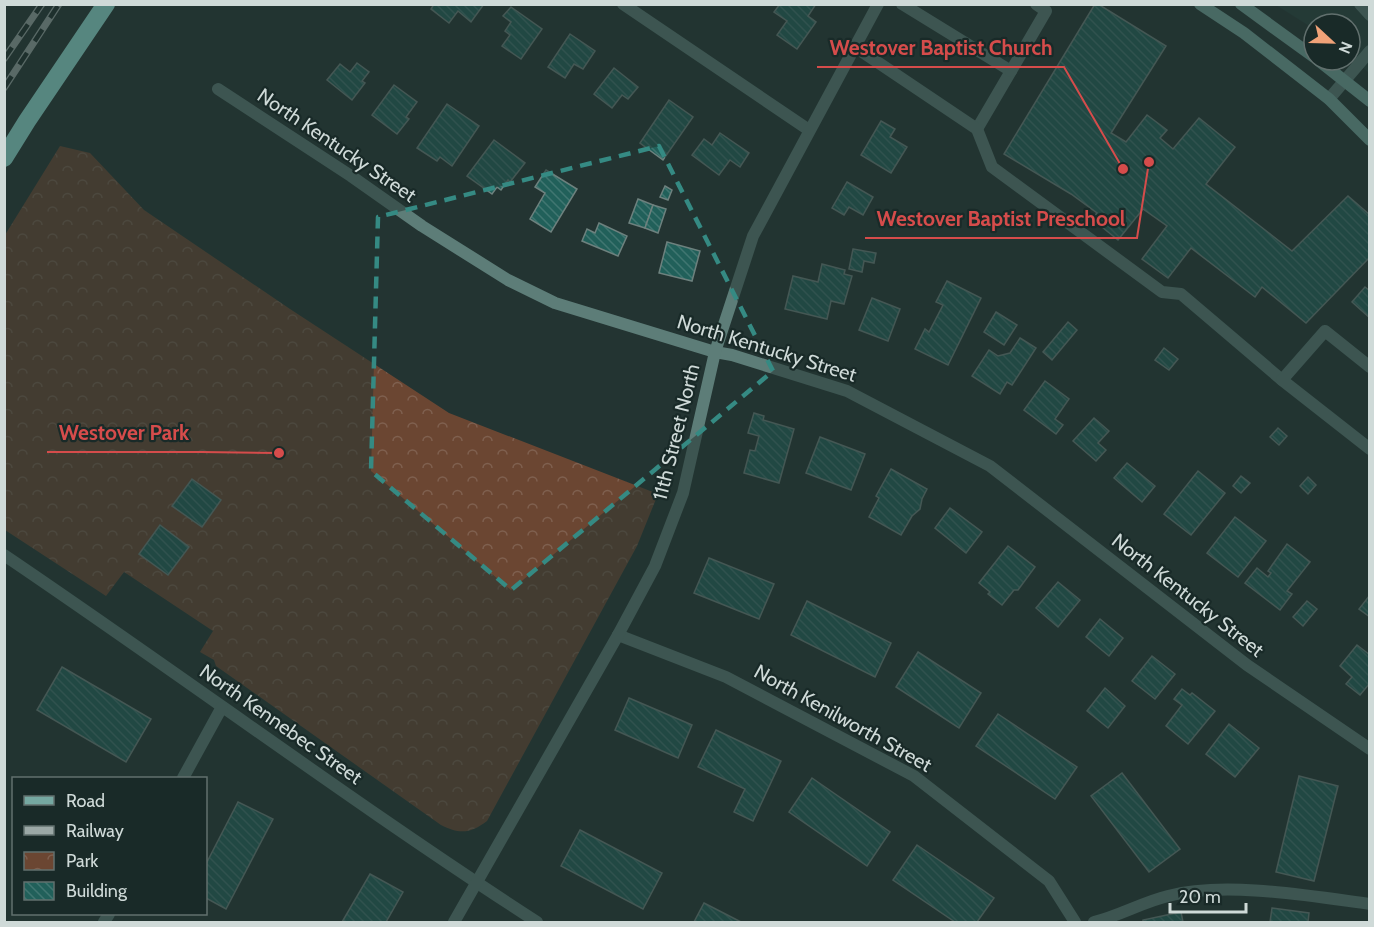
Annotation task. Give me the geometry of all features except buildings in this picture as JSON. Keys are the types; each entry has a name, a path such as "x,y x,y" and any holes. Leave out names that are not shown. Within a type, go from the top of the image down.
{"highway":[{"path":"4,158 106,4"}],"street":[{"path":"623,4 809,130"},
{"name":"11th Street North","path":"454,922 655,566 684,493 715,352 753,236 878,4"},
{"path":"902,4 1011,71"},
{"path":"977,129 1046,11 1036,4"},
{"path":"1200,4 1244,33 1329,99 1370,140"},
{"path":"1241,4 1302,48"},
{"path":"1360,4 1370,15"},
{"path":"855,47 977,129 992,166 1162,292 1181,294 1282,380 1370,449"},
{"path":"1329,99 1370,51"},
{"path":"1334,72 1370,101"},
{"name":"North Kentucky Street","path":"218,89 422,226 508,280 555,303 847,391 990,466 1247,665 1370,749"},
{"path":"1282,380 1325,331 1370,367"},
{"name":"North Kennebec Street","path":"4,555 537,922"},
{"name":"North Kenilworth Street","path":"618,635 726,677 914,776 1049,880 1075,922"},
{"path":"184,777 222,707"},
{"path":"1094,922 1167,896 1207,890 1255,891 1370,904"}],"highlighted area":[{"path":"659,146 773,371 511,590 371,471 378,217"}],"shaded area":[{"path":"1276,5 1369,5 1369,73 1362,67 1362,12 1302,12 1302,21"}],"green space":[{"path":"60,146 90,153 144,210 449,413 658,494 637,546 487,821 481,825 470,830 459,831 441,825 216,666 214,660 200,652 213,631 124,572 106,596 5,530 5,235"}],"railway":[{"path":"4,59 42,4"},
{"path":"4,88 59,4"}],"place":[{"name":"Westover Baptist Preschool","path":"1149,162"},
{"name":"Westover Baptist Church","path":"1123,169"},
{"name":"Westover Park","path":"279,453"}]}
